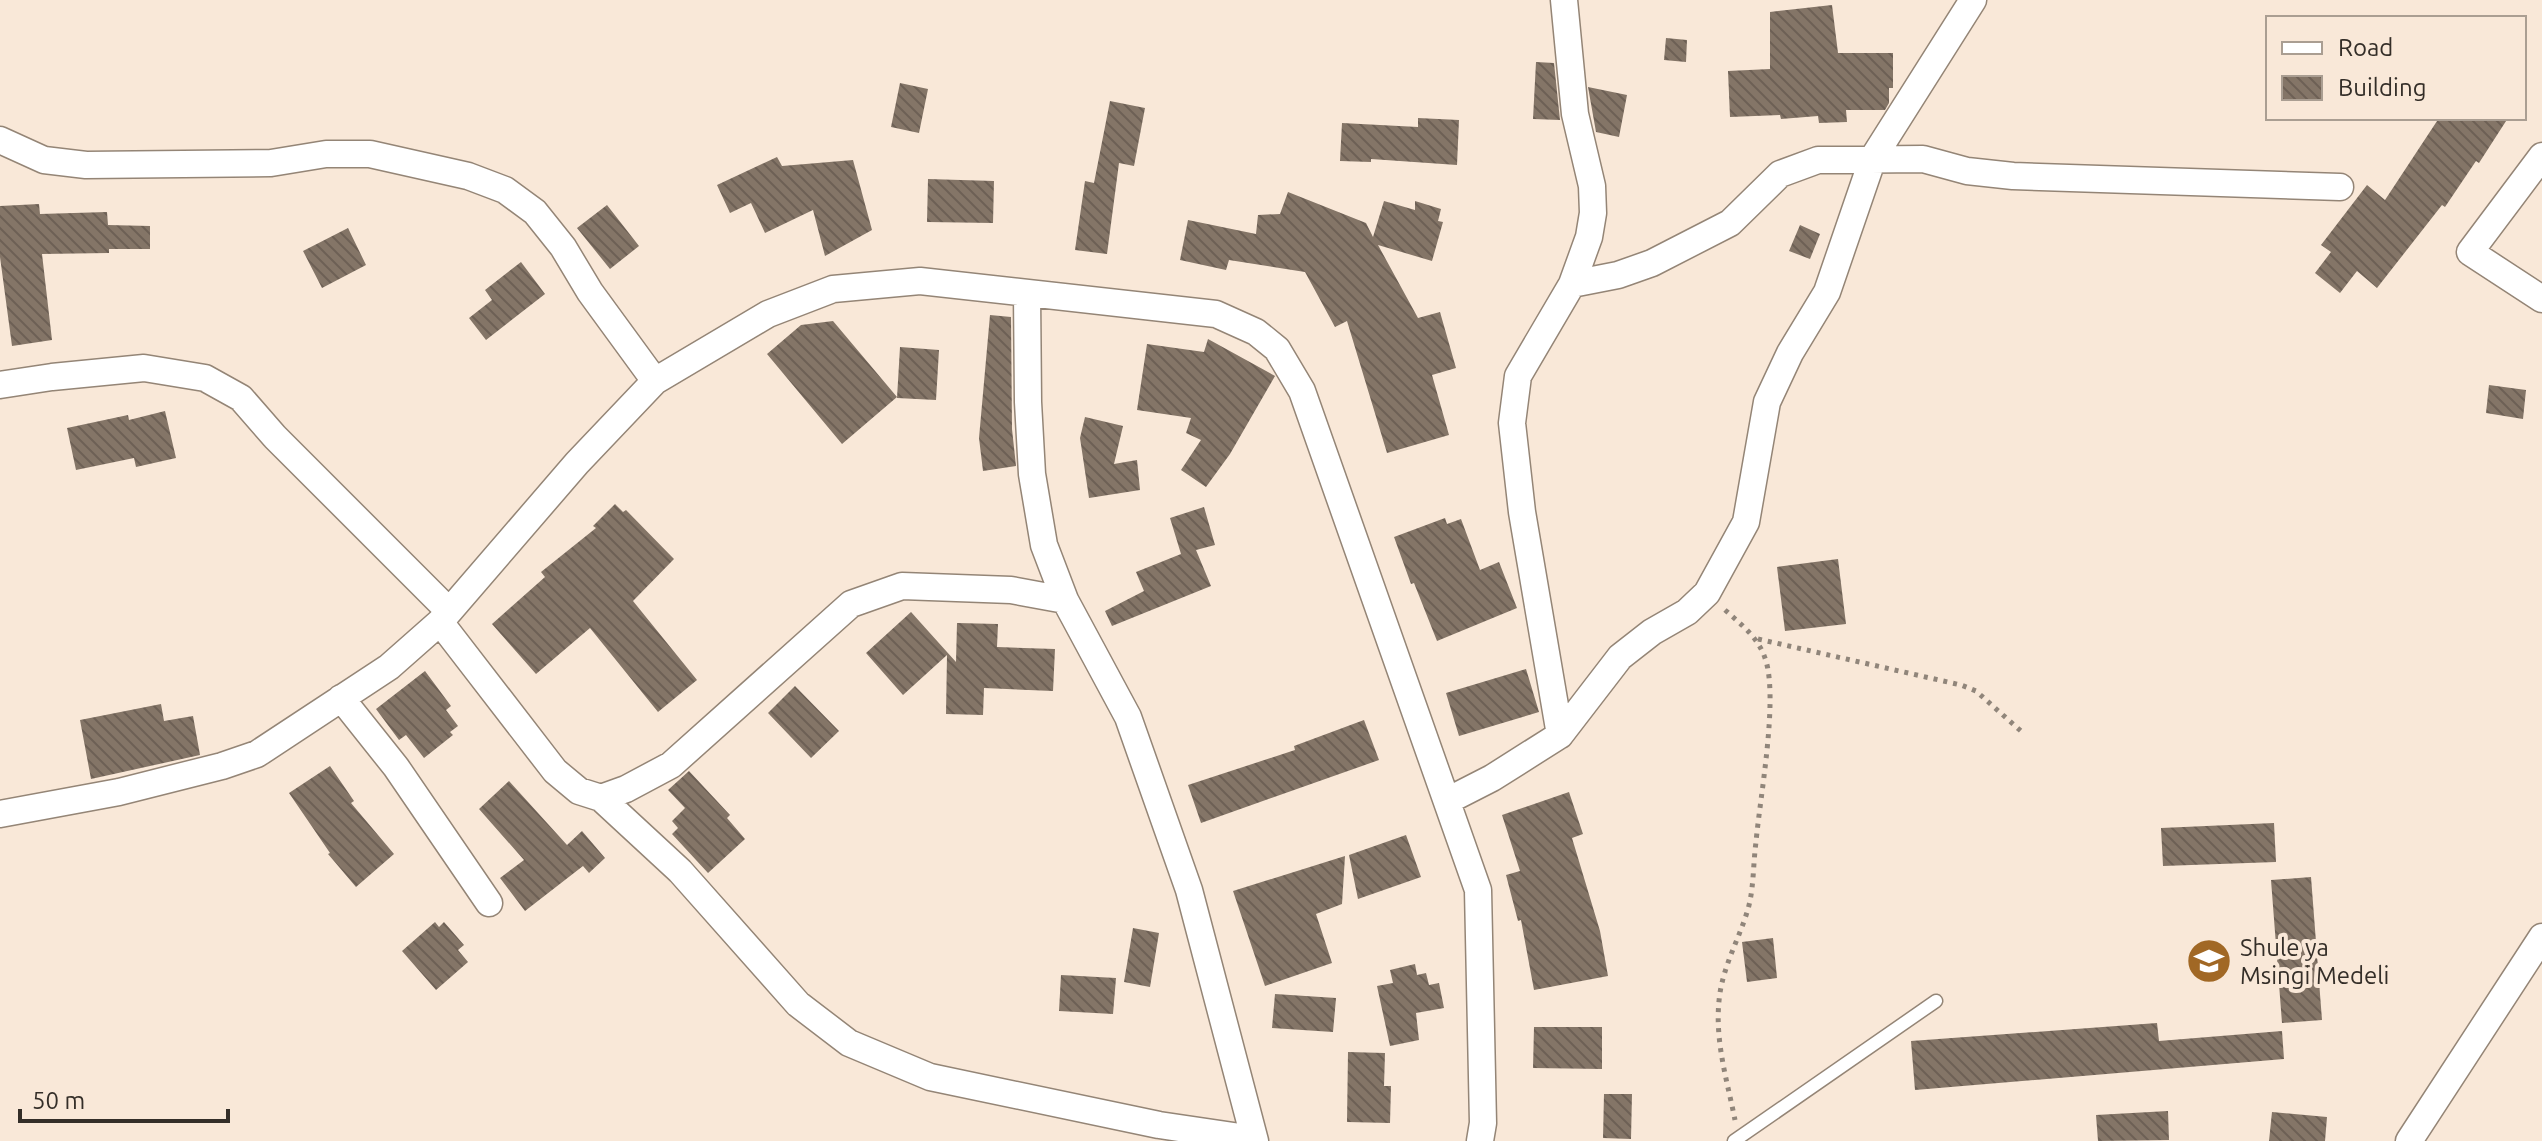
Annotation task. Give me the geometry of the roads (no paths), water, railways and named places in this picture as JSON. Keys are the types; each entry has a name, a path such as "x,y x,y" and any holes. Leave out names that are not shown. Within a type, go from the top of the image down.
{"street":[{"path":"1560,735 1522,512 1512,423 1518,376 1572,284 1589,237 1592,186 1575,114 1564,0"},
{"path":"1447,801 1492,778 1560,735 1620,657 1652,632 1687,612 1707,593 1746,522 1767,402 1790,353 1827,292 1873,158 1973,0"},
{"path":"0,140 44,160 86,165 271,163 326,154 370,154 468,176 505,190 535,212 563,247 590,292 655,381"},
{"path":"2542,156 2470,252 2542,299"},
{"path":"1572,284 1618,275 1652,263 1730,223 1780,174 1818,160 1923,159 1967,171 2044,178 2340,187"},
{"path":"0,814 119,792 257,754 389,667 445,616 577,463 655,381 768,314 833,289 920,281 1216,314 1256,332 1277,349 1302,391 1478,890 1483,1123 1480,1141"},
{"path":"0,385 144,368 205,378 241,398 445,616 555,771 579,791 601,798 690,880 798,1004 849,1043 930,1077 1159,1125 1254,1140 1184,875 1128,717 1065,600 1044,545 1032,474 1027,294"},
{"path":"601,798 626,789 671,765 851,604 902,586 1011,590 1065,600"},
{"path":"341,698 396,767 489,903"},
{"path":"2409,1141 2539,949"}],"lane":[{"path":"1736,1140 1936,1001"}],"place":[{"name":"Shule ya Msingi Medeli","path":"2209,961"}]}
